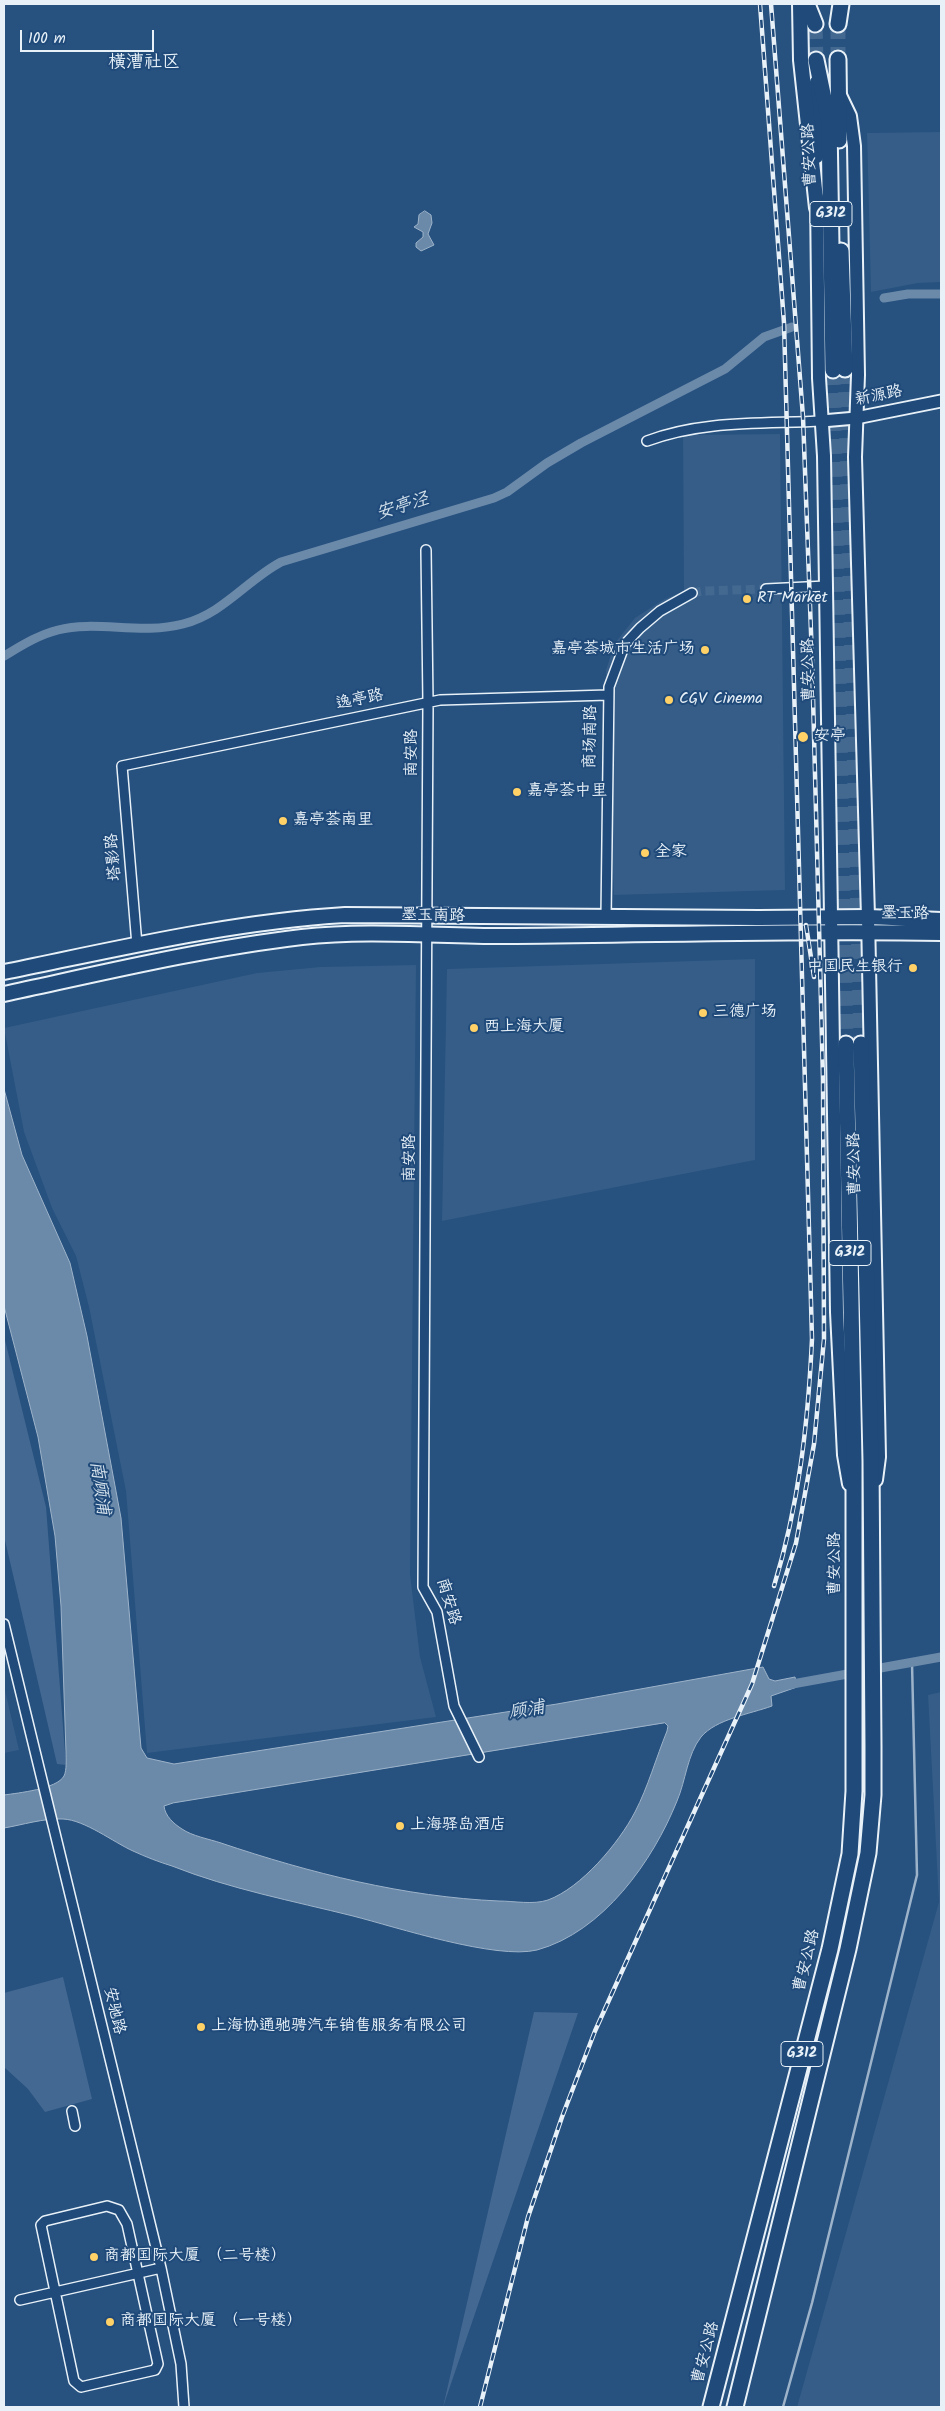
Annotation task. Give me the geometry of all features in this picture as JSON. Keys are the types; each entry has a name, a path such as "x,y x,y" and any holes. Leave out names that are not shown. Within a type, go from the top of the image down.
{"highway":[{"path":"807,4 815,24 818,4"},
{"path":"838,24 841,4"},
{"name":"曹安公路","path":"816,60 829,123 839,370 838,59"},
{"name":"曹安公路","path":"711,2407 842,1898 850,1854 853,1800 854,1696 853,1044 871,1514 872,1795 868,1854 860,1898 735,2407"}],"main road":[{"path":"800,4 802,60 817,208"},
{"name":"曹安公路","path":"816,60 837,1312 844,1455 853,1513"},
{"path":"839,93 850,116 854,146 858,375 856,418"},
{"name":"曹安公路","path":"856,418 855,457 868,917 879,1457 871,1514"},
{"name":"墨玉南路","path":"4,972 206,931 303,918 427,916 868,917"},
{"name":"墨玉路","path":"868,917 941,920"},
{"name":"墨玉南路","path":"4,994 164,960 294,938 346,934 499,936 868,932"},
{"name":"墨玉路","path":"868,932 941,933"}],"street":[{"name":"新源路","path":"822,421 856,418 941,401"},
{"path":"647,441 671,432 693,428 822,421"},
{"name":"南安路","path":"426,550 428,702 423,1586 437,1612 454,1706 479,1757"},
{"path":"766,588 826,586"},
{"name":"商场南路","path":"606,917 608,695 625,644 660,611 692,593"},
{"name":"逸亭路","path":"122,766 440,700 608,695"},
{"name":"塔影路","path":"122,766 137,945"},
{"name":"安驰路","path":"4,1624 160,2268 181,2364 184,2407"},
{"path":"72,2111 75,2126"},
{"path":"106,2206 119,2210 127,2224 138,2274 158,2364 155,2370 81,2387 74,2381 41,2225 45,2220 106,2206"},
{"path":"20,2300 160,2268"}],"shaded area":[{"path":"941,132 941,282 918,283 871,292 867,133"},
{"path":"780,434 785,890 614,895 606,670 615,643 635,618 663,600 684,591 683,435"},
{"path":"755,959 755,1160 442,1221 447,969"},
{"path":"416,965 410,1574 420,1657 436,1717 147,1753 126,1491 89,1307 76,1256 52,1208 24,1132 4,1028 257,973 320,967"},
{"path":"4,1336 46,1507 66,1765 57,1764 4,1536"},
{"path":"4,1686 19,1750 4,1753"},
{"path":"941,1692 941,2407 797,2407 939,1902 928,1695"},
{"path":"63,1977 92,2099 45,2112 28,2089 4,2067 4,1993"},
{"path":"534,2012 578,2013 443,2407"}],"water":[{"path":"425,211 431,215 432,223 428,234 434,245 421,251 416,247 416,243 423,237 423,232 414,227 418,224 419,215"},
{"name":"南顾浦","path":"4,1089 22,1155 70,1263 87,1336 121,1518 141,1748 147,1758 174,1764 557,1704 763,1667 769,1679 775,1681 795,1677 797,1687 771,1696 772,1706 724,1721 701,1737 696,1744 680,1793 667,1824 640,1870 604,1911 583,1928 561,1941 537,1950 519,1952 472,1947 239,1888 148,1857 125,1847 90,1827 72,1820 48,1820 4,1828 4,1795 37,1790 54,1784 64,1776 66,1761 61,1606 55,1536 38,1437 4,1306","holes":["665,1723 668,1726 640,1802 628,1824 609,1850 573,1886 548,1900 530,1903 464,1899 393,1889 289,1864 191,1834 173,1822 166,1813 164,1806"]}],"waterway":[{"name":"安亭泾","path":"884,298 908,294 941,294"},
{"name":"安亭泾","path":"4,656 44,635 73,627 151,628 183,624 210,613 223,605 269,569 281,562 494,498 507,492 547,463 581,443 725,369 764,337 792,327"},
{"name":"顾浦","path":"787,1685 941,1657"},
{"path":"783,2407 812,2303 917,1875 912,1663"}],"tunnel":[{"path":"815,24 816,60"},
{"path":"838,24 838,59"},
{"path":"845,369 861,1044"},
{"path":"833,370 846,1044"},
{"path":"692,593 766,589"}],"railway":[{"path":"760,4 784,323 812,1339 808,1402 801,1464 790,1525 774,1586"},
{"path":"480,2407 528,2217 562,2117 595,2031 752,1684 796,1543 814,1444 824,1339 823,1079 812,659 803,417 771,4"},
{"path":"806,925 814,977"}],"place":[{"name":"RT Market","path":"747,599"},
{"name":"嘉亭荟城市生活广场","path":"705,650"},
{"name":"CGV Cinema","path":"669,700"},
{"name":"安亭","path":"803,737"},
{"name":"嘉亭荟中里","path":"517,792"},
{"name":"嘉亭荟南里","path":"283,821"},
{"name":"全家","path":"645,853"},
{"name":"中国民生银行","path":"913,968"},
{"name":"三德广场","path":"703,1013"},
{"name":"西上海大厦","path":"474,1028"},
{"name":"上海驿岛酒店","path":"400,1826"},
{"name":"上海协通驰骋汽车销售服务有限公司","path":"201,2027"},
{"name":"商都国际大厦 （二号楼）","path":"94,2257"},
{"name":"商都国际大厦 （一号楼）","path":"110,2322"}],"district":[{"name":"横漕社区","path":"144,64"}]}
